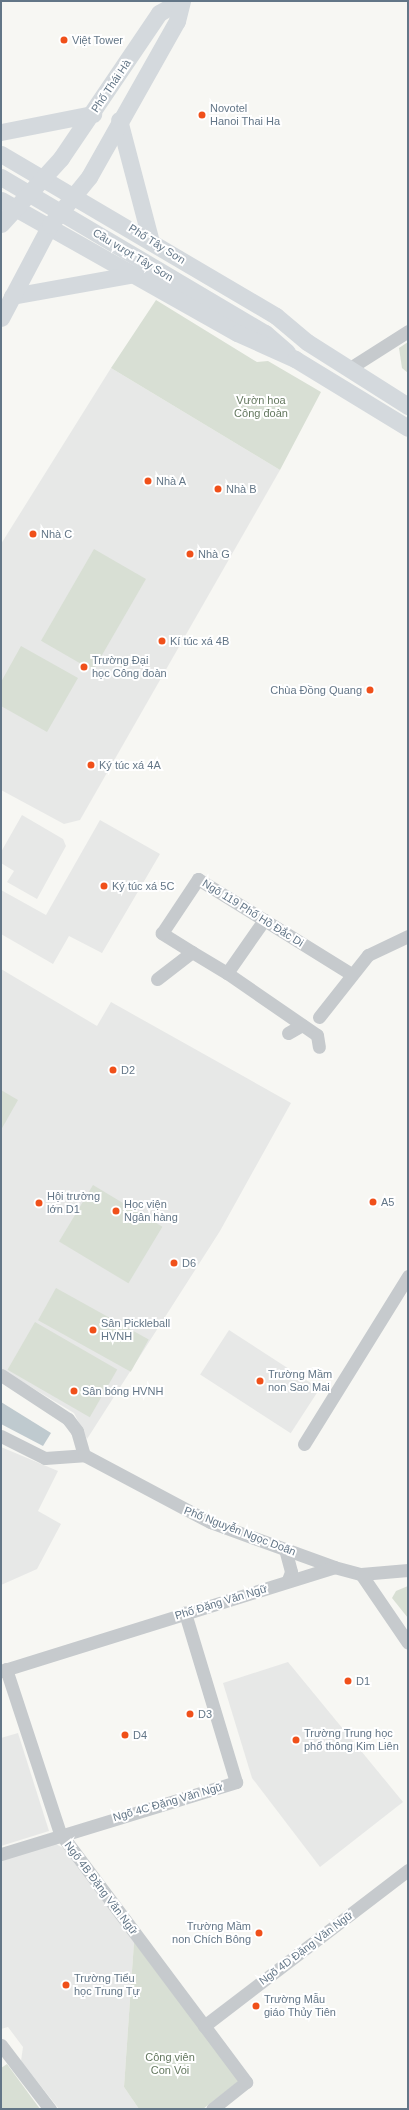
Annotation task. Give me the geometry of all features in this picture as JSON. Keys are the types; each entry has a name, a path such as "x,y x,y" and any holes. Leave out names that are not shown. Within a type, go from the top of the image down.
{"main road":[{"name":"Phố Thái Hà","path":"1,224 8,204 44,178 93,114 159,13 182,1"},
{"name":"Phố Thái Hà","path":"1,318 50,225 89,176 119,120 177,21 182,1"},
{"path":"1,132 93,114"},
{"path":"119,120 151,242"},
{"name":"Phố Tây Sơn","path":"1,154 126,225 151,242 276,316 307,342 408,406"},
{"name":"Cầu vượt Tây Sơn","path":"1,177 265,333"},
{"path":"8,204 50,225 243,337 295,358"},
{"path":"98,253 101,232 108,226 126,225"},
{"path":"12,296 134,274"},
{"path":"265,333 295,358 408,428"},
{"name":"Phố Tây Sơn","path":"265,333 307,342"}],"street":[{"path":"350,368 408,331"},
{"name":"Ngõ 119 Phố Hồ Đắc Di","path":"192,952 162,933 198,879 351,974"},
{"path":"227,973 264,920"},
{"path":"319,1017 351,974 368,955 408,936"},
{"path":"157,980 192,952 227,973 317,1035 319,1047"},
{"path":"288,1033 302,1025"},
{"path":"304,1444 408,1276"},
{"path":"1,1375 68,1419 77,1431 84,1455 44,1458 1,1436"},
{"name":"Phố Nguyễn Ngọc Doãn","path":"84,1455 187,1511 334,1567"},
{"path":"286,1549 291,1572 288,1580"},
{"path":"334,1567 361,1574 408,1570"},
{"name":"Phố Đặng Văn Ngữ","path":"4,1670 288,1580 334,1567"},
{"path":"361,1574 408,1641"},
{"name":"Ngõ 4C Đặng Văn Ngữ","path":"1,1854 60,1833 236,1782 185,1613"},
{"name":"Ngõ 4B Đặng Văn Ngữ","path":"4,1670 60,1833 246,2082 212,2109"},
{"name":"Ngõ 4D Đặng Văn Ngữ","path":"204,2026 408,1870"},
{"path":"2,2050 50,2109"}],"shaded area":[{"name":"Trường Đại học Công đoàn","path":"111,368 280,470 80,820 64,824 1,790 1,544"},
{"path":"22,815 63,839 66,846 37,899 7,882 14,871 1,863 1,852"},
{"path":"100,820 160,854 102,953 69,936 53,964 1,934 1,890 46,915"},
{"name":"Học viện Ngân hàng","path":"1,969 97,1026 111,1002 291,1103 220,1231 87,1439 74,1413 1,1369"},
{"name":"Trường Mầm non Sao Mai","path":"229,1330 320,1389 291,1433 200,1374"},
{"path":"1,1402 51,1433 43,1446 1,1424"},
{"path":"1,1447 58,1471 38,1511 61,1524 37,1569 1,1585"},
{"name":"Trường Trung học phổ thông Kim Liên","path":"288,1662 403,1802 320,1867 252,1778 223,1683"},
{"path":"18,1733 49,1831 1,1846 1,1738"},
{"name":"Trường Tiểu học Trung Tự","path":"51,1841 63,1848 134,1942 124,2087 139,2109 59,2109 21,2061 23,2047 8,2027 1,2029 1,1859"}],"green space":[{"name":"Vườn hoa Công đoàn","path":"156,300 257,362 268,361 321,392 280,470 111,368"},
{"path":"408,342 408,373 402,368 399,348"},
{"path":"94,549 146,579 93,671 41,641"},
{"path":"21,646 78,678 47,732 1,706 1,682"},
{"path":"1,1090 18,1100 1,1130"},
{"path":"93,1185 162,1227 128,1283 59,1242"},
{"name":"Sân Pickleball HVNH","path":"56,1288 149,1339 131,1372 38,1320"},
{"name":"Sân bóng HVNH","path":"35,1322 117,1370 90,1417 8,1370"},
{"path":"408,1586 408,1618 392,1598 396,1591"},
{"name":"Công viên Con Voi","path":"134,1942 239,2081 203,2109 139,2109 124,2087"},
{"path":"7,2064 40,2109 1,2109 1,2068"}],"place":[{"name":"Việt Tower","path":"64,40"},
{"name":"Novotel Hanoi Thai Ha","path":"202,115"},
{"name":"Nhà A","path":"148,481"},
{"name":"Nhà B","path":"218,489"},
{"name":"Nhà C","path":"33,534"},
{"name":"Nhà G","path":"190,554"},
{"name":"Kí túc xá 4B","path":"162,641"},
{"name":"Trường Đại học Công đoàn","path":"84,667"},
{"name":"Chùa Đồng Quang","path":"370,690"},
{"name":"Ký túc xá 4A","path":"91,765"},
{"name":"Ký túc xá 5C","path":"104,886"},
{"name":"D2","path":"113,1070"},
{"name":"A5","path":"373,1202"},
{"name":"Hội trường lớn D1","path":"39,1203"},
{"name":"Học viện Ngân hàng","path":"116,1211"},
{"name":"D6","path":"174,1263"},
{"name":"Sân Pickleball HVNH","path":"93,1330"},
{"name":"Trường Mầm non Sao Mai","path":"260,1381"},
{"name":"Sân bóng HVNH","path":"74,1391"},
{"name":"D1","path":"348,1681"},
{"name":"D3","path":"190,1714"},
{"name":"D4","path":"125,1735"},
{"name":"Trường Trung học phổ thông Kim Liên","path":"296,1740"},
{"name":"Trường Mầm non Chích Bông","path":"259,1933"},
{"name":"Trường Tiểu học Trung Tự","path":"66,1985"},
{"name":"Trường Mẫu giáo Thủy Tiên","path":"256,2006"}]}
